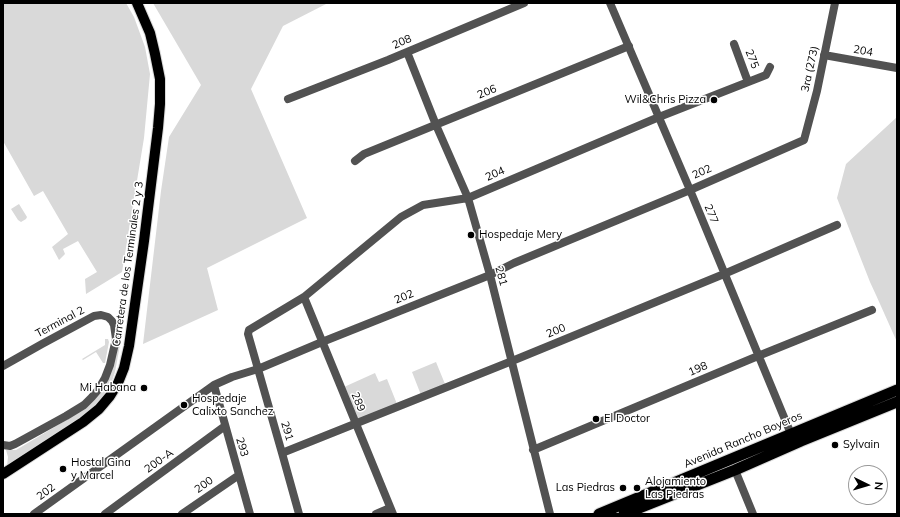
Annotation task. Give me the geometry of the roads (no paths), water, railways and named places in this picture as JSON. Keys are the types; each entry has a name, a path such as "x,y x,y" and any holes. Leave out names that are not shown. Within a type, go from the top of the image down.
{"highway":[{"name":"Avenida Rancho Boyeros","path":"599,514 897,390"},
{"path":"624,514 645,510 801,441 897,402"}],"main road":[{"name":"Carretera de los Terminales 2 y 3","path":"3,474 83,422 99,409 110,396 118,383 124,368 129,346 144,241 160,104 160,79 155,54 150,33 137,3"}],"street":[{"name":"208","path":"288,99 407,52 524,3"},
{"name":"277","path":"610,3 690,190 791,434"},
{"name":"3ra (273)","path":"804,140 817,91 835,3"},
{"name":"275","path":"734,44 748,82"},
{"name":"206","path":"355,161 364,154 629,46"},
{"name":"281","path":"407,52 436,125 468,198 490,275 550,514"},
{"name":"204","path":"824,55 897,68"},
{"name":"204","path":"248,332 304,297 401,217 423,205 468,198 659,117 766,75 770,67"},
{"name":"202","path":"37,513 214,385 232,376 258,369 490,275 514,263 690,190 804,140"},
{"name":"200","path":"282,453 512,362 724,274 837,225"},
{"name":"289","path":"304,297 392,511"},
{"name":"198","path":"533,450 872,310"},
{"name":"Terminal 2","path":"3,366 94,316 101,315 108,317 114,325 116,338 110,365 105,378 92,398 84,405 66,416 15,444 10,446 3,445"},
{"name":"291","path":"248,332 299,514"},
{"name":"293","path":"214,385 249,513"},
{"name":"200-A","path":"105,514 225,426"},
{"path":"735,470 753,514"},
{"name":"200","path":"182,514 239,475"},
{"path":"376,514 392,511"}],"place":[{"name":"Wil&Chris Pizza","path":"714,100"},
{"name":"Hospedaje Mery","path":"471,235"},
{"name":"Mi Habana","path":"144,388"},
{"name":"Hospedaje Calixto Sanchez","path":"184,405"},
{"name":"El Doctor","path":"596,419"},
{"name":"Sylvain","path":"835,445"},
{"name":"Hostal Gina y Marcel","path":"63,469"},
{"name":"Las Piedras","path":"623,488"},
{"name":"Alojamiento Las Piedras","path":"637,488"}]}
